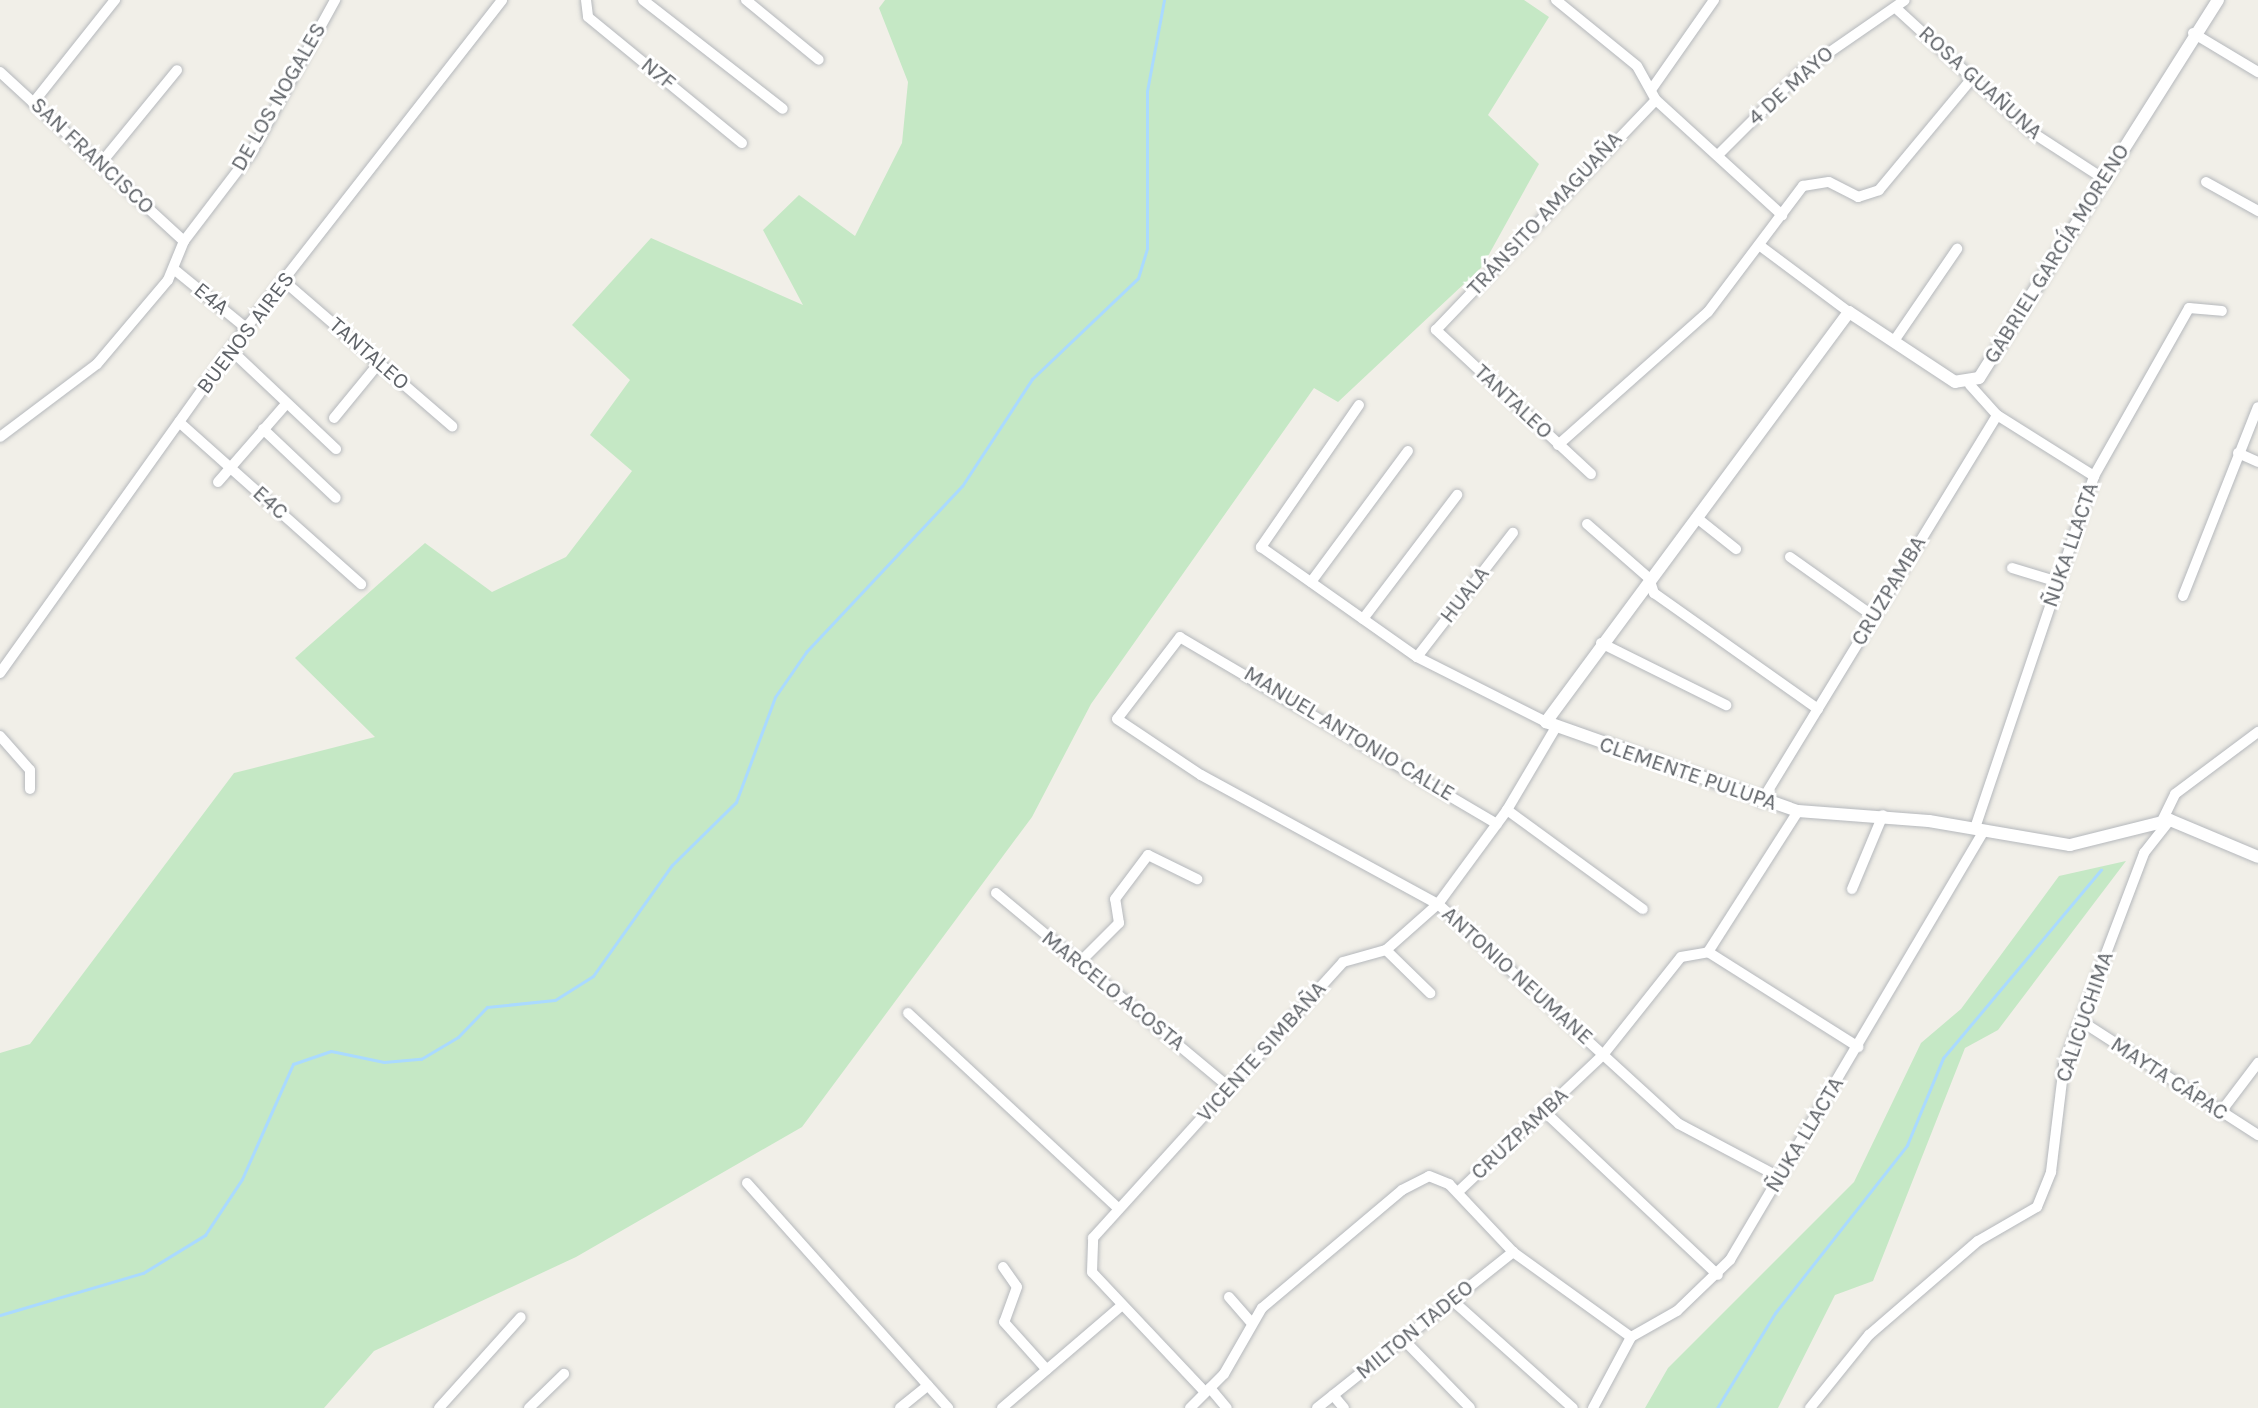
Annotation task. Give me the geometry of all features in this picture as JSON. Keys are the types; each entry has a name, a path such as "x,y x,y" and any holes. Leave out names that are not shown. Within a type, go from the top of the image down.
{"street":[{"path":"33,103 115,0"},
{"name":"DE LOS NOGALES","path":"0,437 97,364 175,270 184,241 251,153 335,0"},
{"name":"BUENOS AIRES","path":"0,673 246,328 285,282 502,0"},
{"name":"N7F","path":"586,0 588,17 742,143"},
{"path":"643,0 783,109"},
{"path":"746,0 819,60"},
{"path":"1556,0 1637,66 1654,95 1720,153 1782,215"},
{"name":"TRÁNSITO AMAGUAÑA","path":"1436,330 1654,95 1714,0"},
{"name":"4 DE MAYO","path":"1720,153 1801,72 1898,10 1905,0"},
{"name":"GABRIEL GARCÍA MORENO","path":"1759,245 1849,312 1970,385 1987,370 2193,33 2218,0"},
{"name":"ROSA GUAÑUNA","path":"1898,10 2030,131 2104,179"},
{"path":"2193,33 2258,72"},
{"path":"101,163 177,70"},
{"name":"SAN FRANCISCO","path":"0,72 184,241"},
{"path":"1558,445 1671,349 1782,215 1816,179 1858,197 1879,190 1973,77"},
{"path":"2206,182 2258,211"},
{"path":"1894,341 1957,249"},
{"name":"E4A","path":"175,270 246,328"},
{"name":"TANTALEO","path":"285,282 452,426"},
{"name":"ÑUKA LLACTA","path":"1631,1337 1677,1311 1718,1275 1858,1047 1979,829 2094,476 2189,308 2222,311"},
{"path":"1551,724 1601,643 1849,312"},
{"name":"TANTALEO","path":"1436,330 1591,474"},
{"path":"232,351 336,449"},
{"path":"334,418 379,363"},
{"path":"1970,385 1997,415 2094,476"},
{"path":"218,482 286,404"},
{"name":"CLEMENTE PULUPA","path":"1359,405 1262,539 1261,547 1417,657 1551,724 1761,802 1798,811 1883,815 2070,845 2166,820"},
{"path":"2183,596 2258,407"},
{"name":"CRUZPAMBA","path":"1761,802 1997,415"},
{"name":"E4C","path":"179,422 361,584"},
{"path":"263,429 336,498"},
{"path":"1311,582 1408,451"},
{"path":"2238,453 2258,462"},
{"path":"1363,619 1457,495"},
{"path":"1697,518 1736,549"},
{"path":"1587,524 1649,578 1654,593 1818,709"},
{"name":"HUALA","path":"1417,657 1513,533"},
{"path":"1790,557 1873,616"},
{"path":"2012,568 2058,582"},
{"name":"MANUEL ANTONIO CALLE","path":"1117,719 1175,638 1201,643 1497,824"},
{"path":"1601,643 1726,705"},
{"name":"ANTONIO NEUMANE","path":"1117,719 1201,775 1438,904 1679,1124 1779,1177"},
{"name":"VICENTE SIMBAÑA","path":"1227,1408 1122,1305 1088,1259 1118,1208 1343,962 1386,950 1438,904 1507,810 1551,724"},
{"name":"CALICUCHIMA","path":"1810,1408 1869,1335 1978,1241 2037,1207 2051,1172 2064,1064 2144,853 2166,820 2175,794 2258,732"},
{"path":"0,736 30,770 30,789"},
{"path":"1507,810 1601,875 1643,909"},
{"path":"1798,811 1708,952 1858,1047"},
{"path":"1852,889 1883,815"},
{"path":"2166,820 2258,857"},
{"path":"1078,964 1119,923 1115,899 1148,855 1197,879"},
{"name":"MARCELO ACOSTA","path":"996,893 1230,1088"},
{"path":"1386,950 1430,993"},
{"name":"CRUZPAMBA","path":"1190,1408 1207,1389 1250,1321 1418,1179 1439,1178 1458,1192 1546,1113 1603,1055 1681,957 1708,952"},
{"path":"908,1013 1118,1208"},
{"name":"MAYTA CÁPAC","path":"2081,1021 2258,1135"},
{"path":"2220,1113 2258,1063"},
{"path":"1546,1113 1718,1275"},
{"path":"747,1183 948,1408"},
{"path":"1458,1192 1513,1252 1631,1337 1593,1408"},
{"name":"MILTON TADEO","path":"1317,1408 1513,1252"},
{"path":"1003,1267 1017,1287 1004,1322 1047,1370"},
{"path":"1229,1297 1250,1321"},
{"path":"1452,1300 1573,1408"},
{"path":"1002,1408 1122,1305"},
{"path":"441,1403 521,1317"},
{"path":"1403,1339 1470,1408"},
{"path":"529,1408 564,1374"},
{"path":"900,1408 928,1385"},
{"path":"1333,1395 1344,1408"}],"green space":[{"path":"885,0 1524,0 1549,17 1488,115 1539,164 1482,267 1338,402 1314,388 1091,704 1032,817 802,1127 576,1257 374,1351 324,1408 0,1408 0,1053 30,1044 234,773 375,737 295,658 425,543 492,592 566,557 632,471 590,435 630,380 572,325 651,238 803,305 763,230 799,195 855,236 902,143 908,82 879,8"},
{"path":"2126,861 1998,1030 1965,1048 1873,1281 1835,1295 1778,1408 1645,1408 1668,1368 1854,1182 1921,1043 1961,1009 2059,876"}],"waterway":[{"path":"0,1315 143,1273 205,1235 242,1179 293,1064 331,1051 384,1062 421,1059 458,1037 487,1007 555,1000 593,976 672,865 736,802 775,697 806,652 962,486 1032,379 1138,278 1147,248 1147,91 1164,0"},
{"path":"1717,1408 1775,1313 1907,1145 1943,1058 2101,870"}]}
